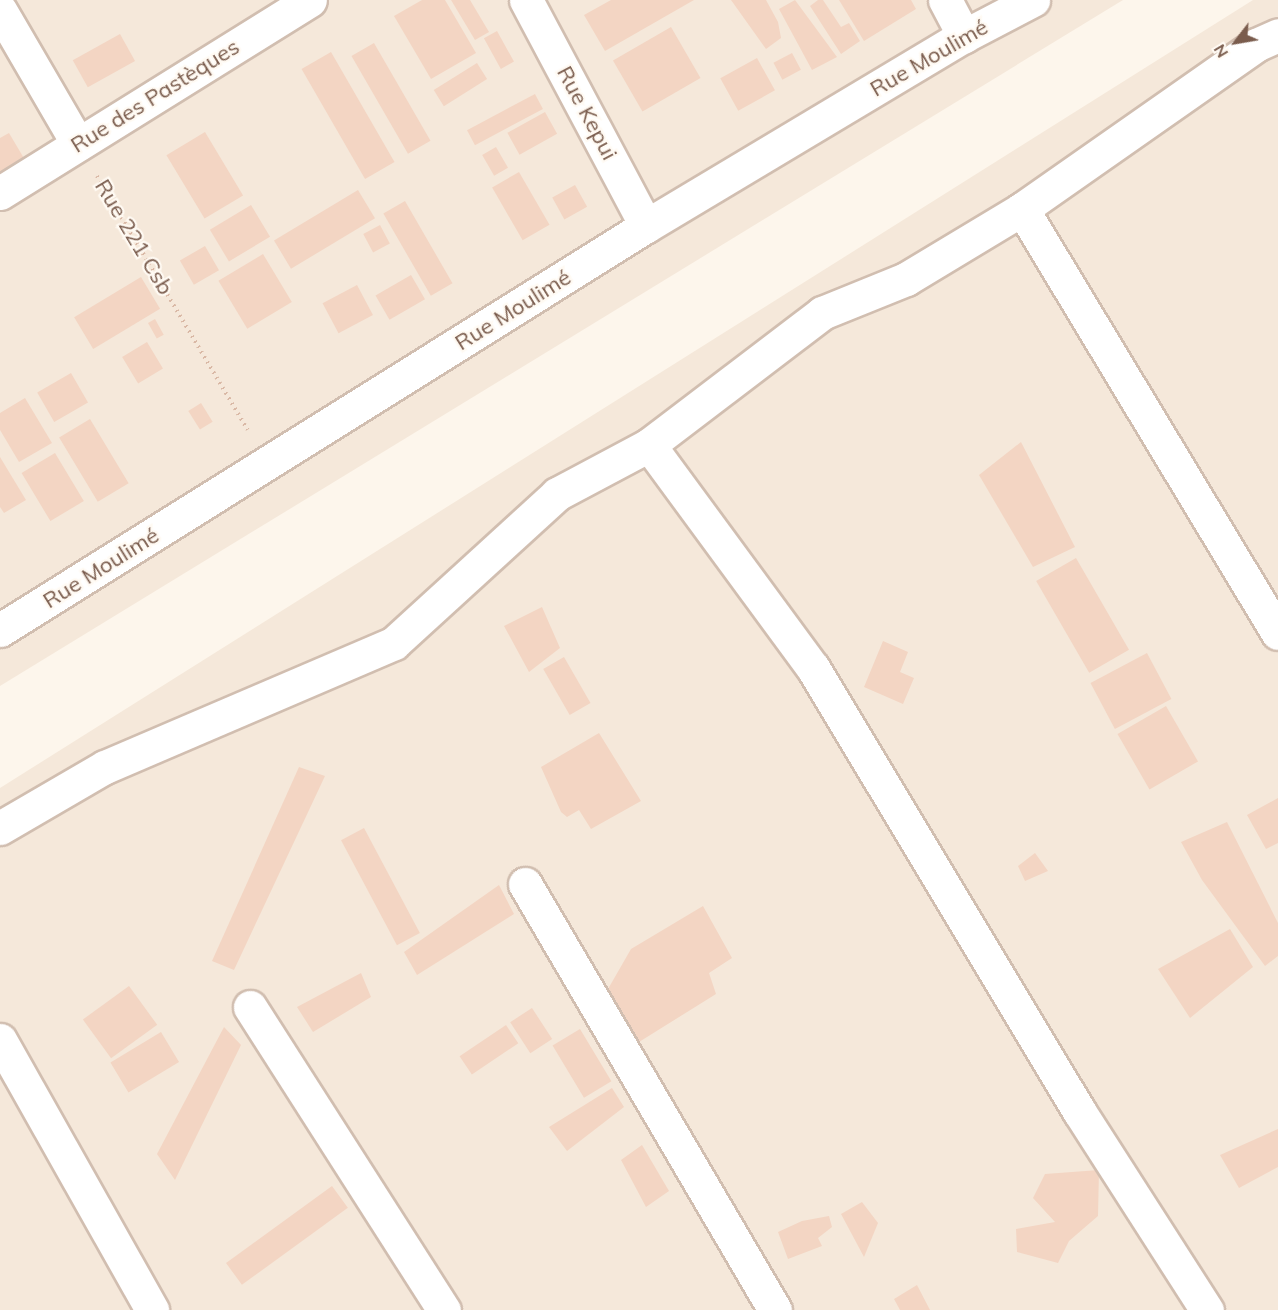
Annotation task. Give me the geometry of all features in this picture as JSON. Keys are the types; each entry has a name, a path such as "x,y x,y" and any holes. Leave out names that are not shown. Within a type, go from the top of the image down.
{"street":[{"name":"Rue des Pastèques","path":"0,193 310,0"},
{"name":"Rue Kepui","path":"526,0 646,226"},
{"path":"945,0 964,36"},
{"name":"Rue Moulimé","path":"0,630 269,464 646,226 964,36 1032,0"},
{"path":"0,10 78,144"},
{"path":"0,828 105,767 394,644 557,494 649,445 822,313 906,279 1022,208 1256,45 1278,35"},
{"path":"1022,208 1278,633"},
{"path":"649,445 813,668 1079,1111 1207,1310"},
{"path":"525,884 775,1310"},
{"path":"249,1007 444,1310"},
{"path":"0,1040 152,1310"}],"path":[{"name":"Rue 221 Csb","path":"78,144 269,464"}],"shaded area":[{"path":"0,0 1123,0 0,686"},
{"path":"1253,0 1278,0 1278,1310 0,1310 0,788"}],"building":[{"path":"422,0 445,0 476,53 431,79 394,16"},
{"path":"451,0 470,0 489,32 475,40"},
{"path":"611,0 694,0 605,51 584,15"},
{"path":"731,0 766,0 778,22 781,38 766,49"},
{"path":"795,0 837,57 812,70 779,9"},
{"path":"818,0 823,0 841,27 849,23 860,41 841,54 810,6"},
{"path":"839,0 911,0 916,9 864,41"},
{"path":"671,27 700,78 642,112 613,60"},
{"path":"497,31 514,62 501,69 484,38"},
{"path":"120,34 135,61 88,87 73,60"},
{"path":"374,43 431,141 408,154 351,56"},
{"path":"331,52 395,162 365,179 302,69"},
{"path":"792,53 801,70 782,80 773,63"},
{"path":"757,58 775,90 738,111 720,78"},
{"path":"477,63 487,79 444,106 434,90"},
{"path":"535,94 543,109 475,145 467,130"},
{"path":"545,112 557,134 520,155 507,133"},
{"path":"205,132 243,195 205,219 166,155"},
{"path":"9,133 25,160 0,174 0,138"},
{"path":"496,147 508,168 494,176 482,155"},
{"path":"519,172 550,225 523,240 492,188"},
{"path":"575,185 587,207 564,219 552,198"},
{"path":"358,190 375,218 291,269 274,240"},
{"path":"405,201 452,283 431,296 383,213"},
{"path":"251,205 270,237 229,261 210,230"},
{"path":"380,225 390,244 373,252 363,234"},
{"path":"205,246 219,270 194,285 180,260"},
{"path":"263,254 292,302 247,329 218,281"},
{"path":"411,275 425,299 389,320 375,296"},
{"path":"141,277 160,309 93,349 74,317"},
{"path":"357,285 373,315 339,333 323,303"},
{"path":"155,319 164,335 157,339 148,323"},
{"path":"147,342 163,369 138,384 122,357"},
{"path":"71,373 88,402 54,422 37,392"},
{"path":"25,398 52,443 19,462 0,430 0,413"},
{"path":"201,403 213,422 200,430 188,411"},
{"path":"90,419 129,483 98,502 59,438"},
{"path":"1021,442 1075,547 1033,567 979,475"},
{"path":"55,453 84,501 50,521 22,473"},
{"path":"0,457 26,500 4,513 0,507"},
{"path":"1076,558 1129,650 1089,673 1036,581"},
{"path":"542,607 560,648 529,672 504,626"},
{"path":"883,641 908,652 900,672 914,678 903,704 864,687"},
{"path":"1147,653 1171,699 1115,729 1090,683"},
{"path":"564,657 590,703 570,715 543,669"},
{"path":"1166,706 1198,761 1150,789 1118,734"},
{"path":"599,733 641,801 591,829 579,810 567,817 561,812 541,767"},
{"path":"299,767 325,776 234,970 212,961"},
{"path":"1278,798 1278,843 1266,849 1247,815"},
{"path":"1227,822 1278,923 1278,956 1265,966 1202,880 1181,842"},
{"path":"364,828 420,933 397,945 341,840"},
{"path":"1035,853 1048,871 1025,881 1018,866"},
{"path":"499,885 514,914 417,975 404,952"},
{"path":"703,906 732,958 709,973 716,994 639,1042 608,989 631,949"},
{"path":"1230,929 1253,967 1190,1018 1158,969"},
{"path":"361,973 371,997 313,1032 297,1007"},
{"path":"129,986 157,1025 111,1058 83,1020"},
{"path":"532,1008 552,1039 530,1053 510,1022"},
{"path":"506,1025 518,1043 472,1075 460,1056"},
{"path":"224,1027 241,1045 175,1180 157,1154"},
{"path":"580,1029 611,1081 584,1098 553,1045"},
{"path":"161,1032 179,1062 128,1092 110,1062"},
{"path":"612,1088 624,1107 567,1151 549,1127"},
{"path":"1278,1129 1278,1167 1239,1188 1220,1155"},
{"path":"642,1145 669,1191 646,1207 621,1160"},
{"path":"1099,1170 1098,1216 1069,1241 1058,1263 1017,1252 1016,1229 1055,1222 1033,1198 1045,1174"},
{"path":"332,1186 348,1208 242,1285 226,1263"},
{"path":"862,1202 878,1223 864,1257 841,1214"},
{"path":"829,1216 832,1227 818,1238 822,1246 788,1259 778,1232 802,1221"},
{"path":"917,1285 930,1310 900,1310 894,1299"}]}
